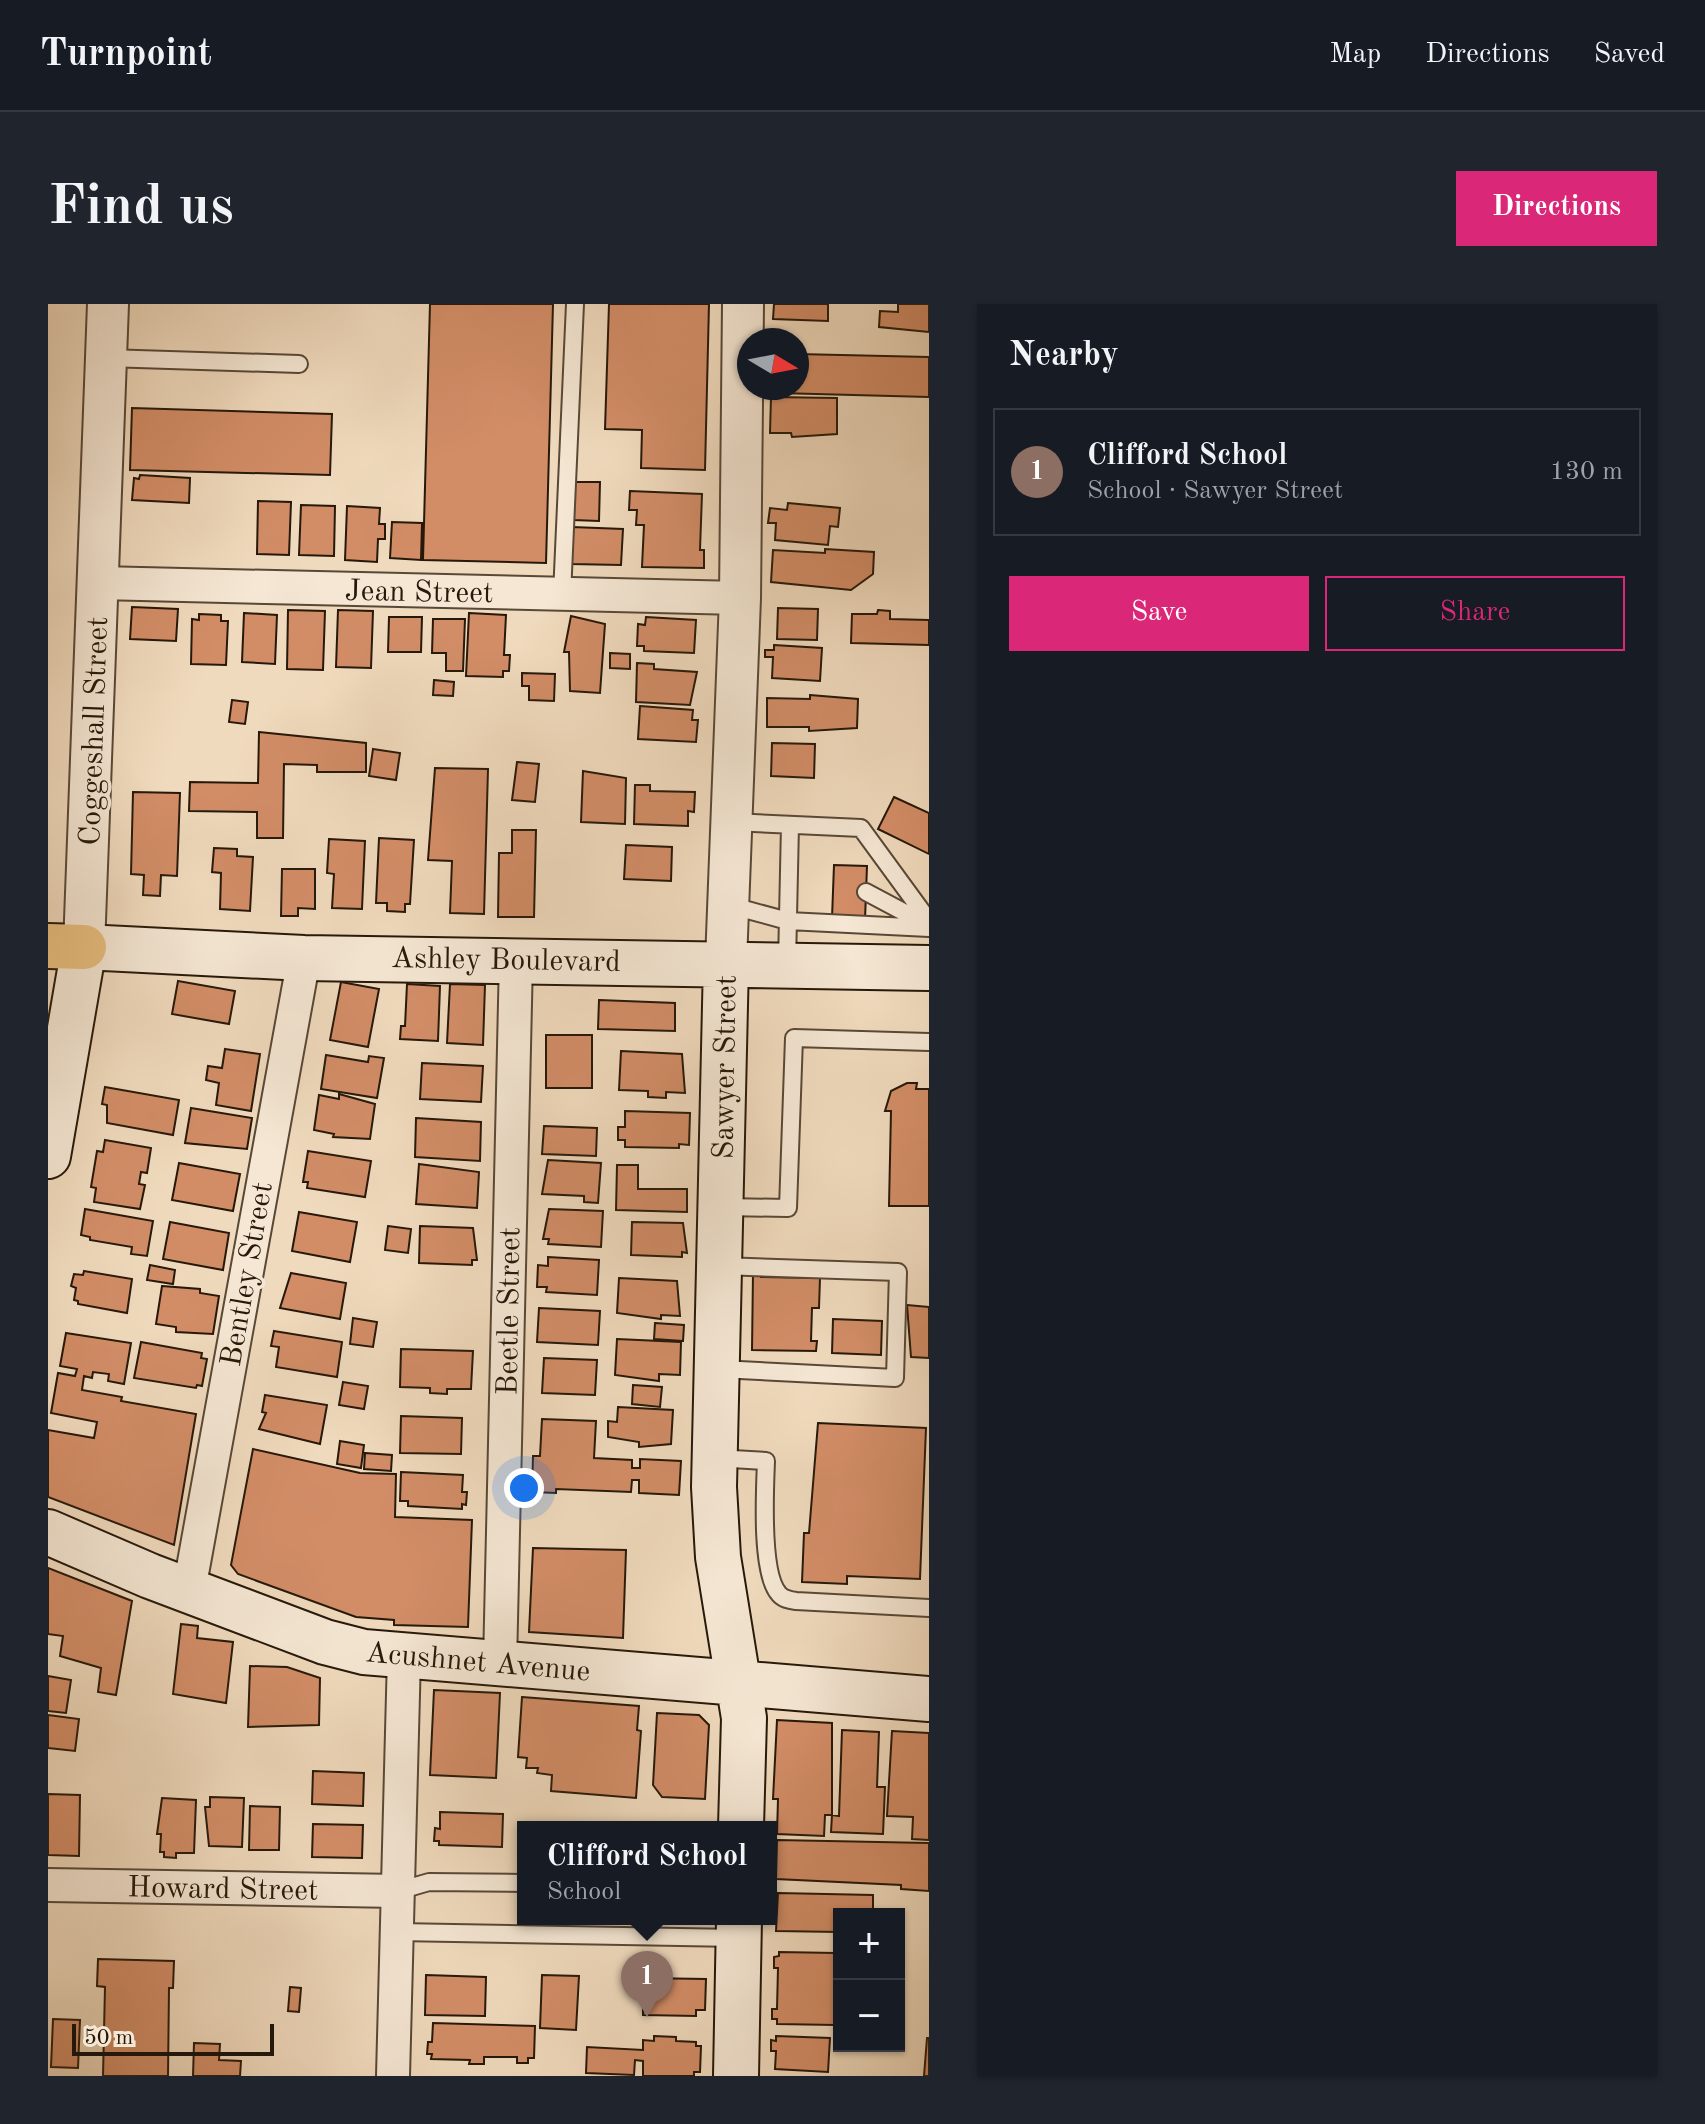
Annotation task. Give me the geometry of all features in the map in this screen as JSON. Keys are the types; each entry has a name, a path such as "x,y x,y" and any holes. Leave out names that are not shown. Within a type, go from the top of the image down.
{"main road":[{"name":"Ashley Boulevard","path":"66,947 304,958 726,962 929,968"},
{"name":"Coggeshall Street","path":"48,1156 66,947"},
{"name":"Sawyer Street","path":"726,962 714,1458 718,1557 744,1718 741,1821"},
{"name":"Acushnet Avenue","path":"48,1532 325,1642 364,1652 929,1699"},
{"path":"736,2076 739,1928"}],"street":[{"name":"Coggeshall Street","path":"66,947 99,583 108,304"},
{"name":"Sawyer Street","path":"726,962 740,598 743,304"},
{"name":"Jean Street","path":"99,583 740,598"},
{"name":"Bentley Street","path":"189,1590 304,958"},
{"name":"Beetle Street","path":"500,1664 516,959"},
{"path":"393,2076 404,1656"},
{"name":"Howard Street","path":"48,1885 398,1891"}],"lane":[{"path":"562,595 575,304"},
{"path":"106,358 299,364"},
{"path":"732,822 861,828 929,925"},
{"path":"787,964 790,825"},
{"path":"866,892 929,925"},
{"path":"728,905 788,921 929,925"},
{"path":"721,1207 788,1208 794,1038 929,1042"},
{"path":"717,1369 895,1378 898,1272 719,1266"},
{"path":"714,1458 766,1461 766,1541 774,1587 782,1597 796,1601 929,1608"},
{"path":"398,1891 429,1882 517,1883"},
{"path":"397,1932 739,1928"}],"building":[{"path":"430,304 553,304 546,563 423,560"},
{"path":"609,304 709,304 705,470 641,468 642,430 605,429"},
{"path":"774,304 828,304 828,321 773,319"},
{"path":"898,304 929,304 929,332 879,327 880,311 898,312"},
{"path":"809,354 929,357 929,397 809,394"},
{"path":"837,398 837,434 792,437 791,433 770,433 771,400"},
{"path":"132,408 332,414 330,475 130,470"},
{"path":"140,475 190,478 189,503 132,500 134,478 139,479"},
{"path":"574,482 600,482 599,521 573,520"},
{"path":"630,491 702,494 700,550 704,550 704,568 642,567 644,525 636,525 637,510 629,510"},
{"path":"258,501 291,502 289,555 257,554"},
{"path":"788,503 840,508 838,527 830,526 828,545 775,540 776,523 768,523 770,508 787,510"},
{"path":"301,505 335,506 334,556 299,555"},
{"path":"347,506 380,508 379,524 385,524 385,539 378,539 377,562 345,560"},
{"path":"392,522 422,523 421,560 390,558"},
{"path":"572,527 623,529 621,565 571,564"},
{"path":"825,549 874,552 873,574 851,590 771,582 773,550 825,553"},
{"path":"132,607 178,609 176,641 130,639"},
{"path":"778,608 818,609 817,640 777,639"},
{"path":"288,610 325,611 323,670 287,669"},
{"path":"338,610 373,611 371,668 336,667"},
{"path":"878,610 890,611 890,619 929,620 929,645 851,643 852,614 877,614"},
{"path":"244,613 277,615 275,664 242,662"},
{"path":"469,613 506,615 504,655 510,655 509,671 503,671 503,677 466,676"},
{"path":"199,614 221,615 221,621 228,621 226,665 191,664 192,619 199,620"},
{"path":"571,616 605,624 600,693 570,691 569,652 564,652"},
{"path":"389,617 422,617 421,652 388,652"},
{"path":"646,617 696,620 694,653 644,651 644,646 637,646 638,624 645,625"},
{"path":"433,619 465,619 463,671 446,671 446,653 432,653"},
{"path":"774,645 822,648 820,681 772,678 773,657 765,657 765,650 774,650"},
{"path":"610,653 630,654 630,669 610,668"},
{"path":"637,663 654,664 654,669 697,672 690,705 636,702"},
{"path":"522,673 555,674 554,701 529,700 529,686 522,686"},
{"path":"434,680 454,682 453,696 433,695"},
{"path":"810,695 858,699 857,728 809,731 809,727 767,727 767,698 810,699"},
{"path":"232,700 248,702 245,724 229,722"},
{"path":"640,706 693,710 692,720 698,720 696,742 638,739"},
{"path":"259,732 366,743 366,772 317,772 317,765 284,764 283,838 257,838 257,812 189,811 190,782 258,783"},
{"path":"772,743 815,744 814,778 771,776"},
{"path":"373,749 400,753 396,780 369,776"},
{"path":"517,762 539,764 535,802 512,800"},
{"path":"435,768 488,769 484,914 450,913 452,861 428,860"},
{"path":"583,771 626,778 625,824 581,822"},
{"path":"635,785 650,785 650,791 695,792 694,812 688,811 688,826 634,824"},
{"path":"133,792 180,793 177,876 161,875 160,896 143,895 144,875 131,874"},
{"path":"894,797 929,813 929,854 878,829"},
{"path":"512,830 536,830 534,917 498,917 499,853 512,853"},
{"path":"379,838 414,840 410,904 405,904 405,912 387,911 387,903 376,903"},
{"path":"329,839 365,841 362,909 332,908 334,874 327,873"},
{"path":"626,845 672,847 671,881 624,879"},
{"path":"214,848 237,849 237,856 253,857 250,911 220,909 221,873 212,872"},
{"path":"834,865 867,866 865,920 832,918"},
{"path":"282,869 315,869 315,909 298,908 298,916 281,916"},
{"path":"178,981 235,991 229,1024 172,1014"},
{"path":"341,982 379,989 368,1047 330,1040"},
{"path":"407,984 440,986 438,1041 400,1039 401,1026 405,1026"},
{"path":"450,984 485,985 483,1045 447,1043"},
{"path":"599,1000 675,1003 675,1031 598,1029"},
{"path":"546,1035 592,1035 592,1088 546,1088"},
{"path":"225,1049 260,1054 251,1111 216,1105 219,1083 206,1080 208,1066 222,1068"},
{"path":"621,1051 682,1054 685,1093 666,1092 666,1098 648,1097 648,1091 619,1090"},
{"path":"326,1055 368,1062 369,1056 384,1058 377,1098 321,1089"},
{"path":"422,1063 483,1066 481,1102 420,1099"},
{"path":"907,1083 917,1083 916,1089 929,1089 929,1206 889,1206 891,1111 885,1111 891,1091"},
{"path":"105,1087 179,1100 173,1135 107,1123 107,1105 102,1104"},
{"path":"339,1094 375,1104 370,1139 333,1137 334,1134 314,1130 319,1095 339,1099"},
{"path":"191,1108 252,1118 247,1149 185,1143"},
{"path":"625,1111 690,1113 689,1145 679,1144 679,1148 625,1147 625,1140 618,1140 618,1127 625,1127"},
{"path":"416,1118 481,1122 480,1161 415,1157"},
{"path":"544,1126 597,1128 596,1156 542,1154"},
{"path":"105,1140 151,1148 147,1173 141,1172 139,1184 145,1185 140,1209 94,1202 96,1188 91,1187 97,1151 103,1152"},
{"path":"308,1151 371,1161 365,1197 307,1188 308,1182 303,1182"},
{"path":"548,1160 601,1163 598,1203 584,1202 584,1196 542,1194"},
{"path":"179,1163 240,1174 233,1211 172,1200"},
{"path":"419,1164 479,1172 477,1208 416,1204"},
{"path":"617,1165 638,1165 638,1189 687,1189 687,1212 616,1210"},
{"path":"85,1209 153,1221 147,1256 131,1254 132,1247 90,1240 90,1237 81,1235"},
{"path":"549,1209 603,1211 601,1247 548,1244 549,1239 543,1239"},
{"path":"299,1212 357,1222 350,1262 292,1251"},
{"path":"170,1222 229,1233 223,1270 163,1259"},
{"path":"632,1222 683,1223 687,1253 682,1252 682,1257 631,1255"},
{"path":"388,1226 411,1229 408,1253 385,1250"},
{"path":"420,1226 473,1228 477,1260 472,1260 472,1265 419,1263"},
{"path":"548,1257 599,1260 597,1295 546,1292 547,1287 537,1287 538,1265 548,1266"},
{"path":"150,1265 175,1270 173,1284 147,1280"},
{"path":"84,1271 132,1279 127,1313 78,1304 74,1300 76,1288 71,1286 74,1274 83,1275"},
{"path":"291,1273 346,1283 340,1319 280,1308"},
{"path":"753,1273 761,1274 761,1277 820,1278 819,1308 812,1308 811,1341 817,1341 816,1351 752,1350"},
{"path":"619,1278 677,1281 680,1316 661,1315 661,1319 617,1313"},
{"path":"162,1286 200,1289 200,1293 219,1296 213,1334 176,1332 176,1327 156,1324"},
{"path":"907,1305 929,1307 929,1358 911,1357"},
{"path":"539,1308 600,1311 598,1345 537,1342"},
{"path":"353,1318 377,1322 373,1347 350,1344"},
{"path":"833,1319 882,1321 881,1355 832,1353"},
{"path":"655,1323 684,1325 683,1341 654,1339"},
{"path":"274,1331 342,1342 337,1377 276,1367 279,1347 271,1346"},
{"path":"66,1333 131,1343 124,1384 108,1381 109,1374 93,1372 92,1378 84,1376 82,1390 122,1397 121,1401 196,1414 174,1545 48,1497 48,1430 94,1438 97,1422 51,1413 58,1373 75,1376 77,1369 60,1366"},
{"path":"617,1339 681,1342 680,1375 659,1374 659,1381 615,1375"},
{"path":"141,1342 202,1353 201,1358 207,1359 202,1386 197,1385 196,1388 134,1378"},
{"path":"401,1349 473,1351 471,1389 447,1389 447,1394 430,1393 430,1388 400,1387"},
{"path":"544,1358 597,1360 595,1395 542,1393"},
{"path":"343,1382 368,1386 364,1409 339,1405"},
{"path":"633,1385 662,1387 660,1407 632,1404"},
{"path":"265,1395 327,1405 320,1444 259,1429 266,1413 262,1412"},
{"path":"618,1407 673,1410 671,1444 639,1447 639,1442 608,1437 608,1421 617,1422"},
{"path":"401,1416 462,1418 461,1454 400,1453"},
{"path":"542,1419 596,1421 594,1458 632,1460 632,1468 640,1468 640,1459 681,1461 679,1495 639,1493 639,1480 632,1480 631,1492 556,1489 556,1493 532,1492 533,1456 540,1456"},
{"path":"818,1423 926,1428 920,1579 847,1576 847,1584 802,1582 804,1533 809,1533"},
{"path":"340,1441 364,1445 361,1468 337,1464"},
{"path":"253,1449 360,1473 396,1474 395,1517 472,1520 468,1627 394,1625 394,1620 356,1617 238,1574 231,1565"},
{"path":"365,1453 392,1455 391,1471 364,1469"},
{"path":"401,1472 463,1475 462,1492 467,1492 466,1505 462,1504 462,1509 408,1506 408,1501 400,1501"},
{"path":"533,1548 626,1550 623,1638 529,1632"},
{"path":"48,1568 132,1601 116,1695 98,1692 101,1668 60,1656 63,1636 48,1634"},
{"path":"181,1624 198,1626 197,1638 233,1642 226,1703 173,1694"},
{"path":"250,1666 287,1667 320,1678 319,1725 248,1727"},
{"path":"48,1676 71,1680 66,1713 48,1711"},
{"path":"434,1690 500,1693 496,1778 430,1775"},
{"path":"522,1697 639,1706 637,1730 641,1731 636,1798 551,1791 552,1775 537,1773 538,1768 526,1768 527,1758 518,1757"},
{"path":"657,1713 699,1715 709,1725 705,1799 662,1797 653,1785"},
{"path":"48,1715 79,1719 75,1751 48,1748"},
{"path":"777,1720 832,1723 832,1815 825,1815 824,1836 777,1834 778,1799 773,1799"},
{"path":"842,1730 879,1732 877,1787 885,1787 883,1834 831,1832 832,1815 839,1816"},
{"path":"892,1731 929,1733 929,1840 912,1839 913,1817 887,1816"},
{"path":"313,1771 364,1773 363,1806 312,1804"},
{"path":"48,1794 80,1795 79,1856 48,1855"},
{"path":"210,1797 244,1798 242,1847 209,1846 205,1807 210,1807"},
{"path":"162,1798 196,1800 194,1853 176,1853 176,1858 164,1857 164,1852 160,1852 161,1834 157,1834"},
{"path":"250,1806 280,1807 279,1850 249,1850"},
{"path":"440,1812 503,1814 502,1847 439,1845 439,1841 434,1841 435,1828 440,1829"},
{"path":"313,1824 363,1825 362,1858 312,1857"},
{"path":"777,1840 929,1843 929,1891 901,1889 901,1885 777,1879"},
{"path":"778,1893 873,1895 873,1908 833,1908 833,1932 776,1931"},
{"path":"779,1952 833,1953 833,2025 777,2024 777,2019 772,2019 772,2009 777,2009 778,1968 774,1968 774,1957 779,1956"},
{"path":"98,1959 174,1961 173,1988 169,1988 168,2076 103,2076 105,1987 97,1986"},
{"path":"426,1975 486,1977 485,2016 425,2015"},
{"path":"542,1975 579,1976 576,2030 540,2028"},
{"path":"643,1978 706,1979 705,2010 696,2010 696,2016 643,2015"},
{"path":"290,1987 301,1988 299,2012 288,2011"},
{"path":"53,2019 80,2020 78,2068 51,2067"},
{"path":"433,2023 535,2026 534,2058 528,2058 528,2063 517,2063 517,2057 484,2057 484,2064 469,2064 470,2060 431,2059 432,2054 427,2054 428,2042 432,2042"},
{"path":"654,2036 696,2042 696,2046 701,2046 700,2072 694,2072 694,2076 643,2076 643,2061 635,2060 634,2075 586,2073 587,2047 643,2050 643,2040 654,2041"},
{"path":"776,2036 830,2038 828,2072 775,2069 776,2051 771,2051 771,2040 776,2041"},
{"path":"927,2038 929,2076 924,2076"},
{"path":"194,2043 220,2044 219,2060 241,2061 240,2076 193,2076"}],"place":[{"name":"Clifford School","path":"647,2017"}]}
